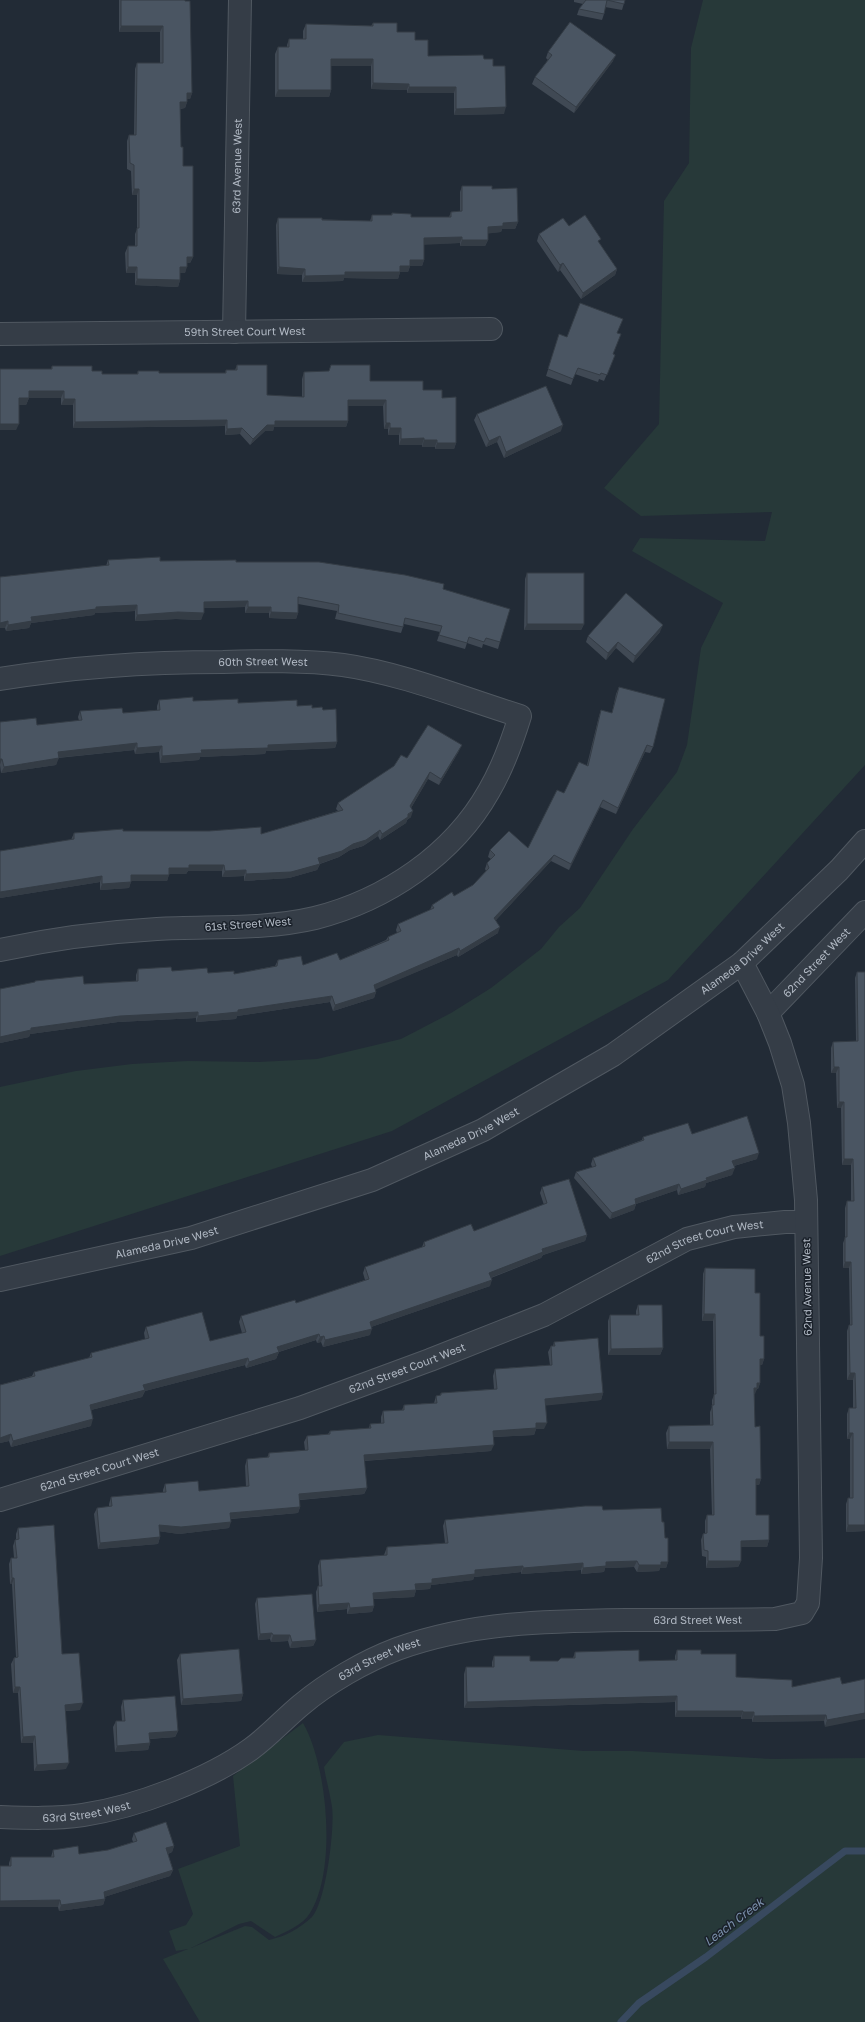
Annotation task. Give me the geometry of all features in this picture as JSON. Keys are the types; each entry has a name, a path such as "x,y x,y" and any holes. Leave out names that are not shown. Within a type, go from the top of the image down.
{"street":[{"name":"63rd Avenue West","path":"234,332 240,0"},
{"name":"59th Street Court West","path":"0,334 491,329"},
{"name":"60th Street West","path":"0,679 83,668 166,662 263,661 343,665 383,673 520,716"},
{"name":"61st Street West","path":"0,950 87,935 157,929 283,924 315,918 348,908 374,897 416,872 435,857 465,825 489,792 507,755 520,716"},
{"name":"Alameda Drive West","path":"0,1280 191,1238 372,1180 483,1130 606,1059 742,963 839,870 865,841"},
{"name":"62nd Street West","path":"768,1013 865,912"},
{"name":"62nd Avenue West","path":"742,963 768,1013 780,1043 793,1086 804,1168 811,1558 808,1603 802,1613 796,1615"},
{"name":"62nd Street Court West","path":"0,1500 300,1408 430,1360 544,1315 687,1240 734,1227 785,1222 806,1222"},
{"name":"63rd Street West","path":"0,1817 44,1818 83,1815 133,1804 178,1787 222,1767 252,1748 303,1703 367,1662 396,1650 432,1638 464,1630 519,1622 775,1619 796,1615"}],"shaded area":[{"path":"703,0 865,0 865,765 668,980 392,1131 0,1256 0,1087 76,1071 132,1064 188,1061 259,1062 317,1059 401,1039 451,1013 491,988 541,949 559,927 580,908 633,829 677,772 687,745 701,648 723,603 632,551 640,538 765,541 772,512 641,516 604,488 659,424 664,201 689,163 691,48"},
{"path":"303,1723 312,1742 318,1765 326,1818 324,1872 318,1895 310,1913 299,1924 275,1937 251,1921 239,1924 191,1948 245,1926 252,1927 269,1940 292,1932 312,1917 317,1909 321,1896 331,1847 333,1817 324,1767 344,1742 378,1735 584,1751 633,1751 772,1759 865,1758 865,2022 200,2022 163,1959 188,1949 176,1951 169,1931 186,1925 193,1914 178,1869 240,1846 233,1776"}],"building":[{"path":"121,0 190,1 192,93 187,93 187,102 180,102 183,166 193,166 193,257 187,257 187,267 180,267 180,280 137,279 137,267 128,267 128,246 137,246 137,228 139,228 139,189 134,189 134,165 130,163 129,135 136,135 137,63 163,63 163,26 121,26"},
{"path":"586,0 607,0 604,14 579,9"},
{"path":"607,0 625,0 624,4"},
{"path":"570,22 616,55 576,107 535,77 552,55 548,52"},
{"path":"373,23 397,23 397,32 415,32 415,40 428,40 428,56 483,55 484,59 493,59 493,66 505,66 506,107 456,109 456,87 409,87 409,84 373,83 373,59 331,59 331,90 278,90 278,47 289,47 289,39 306,39 306,24 373,26"},
{"path":"462,186 492,186 492,189 517,188 518,222 503,223 503,226 488,227 488,240 462,240 462,237 424,238 424,260 410,260 410,266 400,266 400,272 345,272 345,275 305,276 305,269 279,267 278,218 322,218 322,220 372,221 372,215 392,215 392,213 411,214 411,217 451,217 451,212 462,211"},
{"path":"585,215 601,239 598,241 617,269 583,293 563,263 560,265 539,234 563,218 569,226"},
{"path":"580,303 623,319 617,333 621,334 613,354 615,355 607,375 601,373 600,375 578,368 573,379 548,369 559,334 567,337"},
{"path":"237,365 267,365 267,395 304,397 304,372 329,371 331,365 370,365 370,381 423,381 423,390 442,390 442,398 456,397 456,443 437,443 437,440 424,440 424,438 401,439 401,428 390,428 390,423 386,423 386,400 348,400 348,421 275,421 275,425 267,425 253,439 242,428 227,429 227,420 75,422 75,399 64,399 64,391 29,391 29,398 19,398 19,424 0,424 0,369 52,369 52,366 92,366 92,371 102,371 102,374 138,374 138,371 159,371 159,373 226,373 226,370 237,370"},
{"path":"546,386 563,425 506,452 500,436 489,441 477,414"},
{"path":"160,557 160,561 236,560 236,562 319,562 405,575 444,584 443,589 510,609 500,642 486,638 484,642 469,637 467,643 439,635 442,626 405,618 403,627 338,613 339,605 298,597 298,613 271,612 271,607 248,607 248,601 204,602 204,613 178,612 137,615 137,605 96,607 96,609 31,617 32,621 8,625 8,621 0,623 0,577 109,565 108,560"},
{"path":"527,573 584,573 584,624 527,624"},
{"path":"626,593 663,625 635,656 618,642 608,653 588,636"},
{"path":"619,687 665,699 653,747 647,745 618,808 603,800 571,864 554,855 494,918 500,927 460,951 459,948 374,985 376,992 335,1005 332,996 238,1010 238,1012 198,1016 198,1012 120,1016 31,1028 31,1030 0,1037 0,989 35,981 83,976 84,984 138,981 138,969 171,967 172,971 207,968 208,973 234,971 234,974 277,966 278,960 301,956 303,965 337,953 340,960 389,940 388,937 401,931 398,924 434,908 432,905 452,892 454,896 473,885 489,868 487,863 495,855 490,850 509,831 528,848 557,790 564,793 579,762 588,766 601,710 612,713"},
{"path":"193,697 193,701 238,699 238,703 297,700 297,706 312,705 312,708 322,707 323,710 336,709 337,742 268,745 268,748 201,750 202,753 162,756 162,746 137,748 137,743 58,752 59,758 4,767 2,759 0,759 0,722 36,718 37,725 82,720 80,711 122,708 123,713 160,710 159,700"},
{"path":"428,725 462,745 441,779 430,772 410,806 413,811 408,814 408,817 382,834 380,830 366,840 353,844 342,851 318,858 320,864 291,872 246,874 246,870 225,871 224,865 189,865 189,868 169,868 169,875 131,875 131,882 102,884 102,876 0,892 0,851 74,839 74,833 123,829 123,831 209,831 261,827 261,834 343,810 338,803 394,766 401,755 407,758"},
{"path":"857,972 865,972 865,1525 848,1525 848,1498 853,1498 853,1433 849,1433 849,1408 856,1408 855,1373 850,1373 849,1325 852,1325 851,1262 845,1262 845,1237 847,1237 847,1201 854,1201 853,1159 844,1159 844,1102 839,1102 839,1067 834,1067 833,1042 858,1041"},
{"path":"747,1116 759,1153 732,1161 735,1168 706,1178 707,1180 681,1189 679,1184 635,1199 636,1204 612,1213 576,1172 596,1166 593,1158 644,1140 643,1137 688,1123 692,1134"},
{"path":"569,1179 587,1235 542,1249 543,1252 489,1273 492,1280 370,1322 372,1329 325,1340 324,1336 320,1337 319,1334 277,1347 279,1352 249,1362 248,1358 143,1385 145,1390 90,1405 93,1419 13,1441 11,1434 0,1438 0,1385 35,1376 34,1372 92,1357 91,1353 149,1338 146,1327 202,1312 210,1341 246,1332 241,1316 295,1300 296,1303 369,1279 365,1267 425,1246 424,1242 471,1224 474,1231 547,1203 542,1187"},
{"path":"705,1268 755,1269 755,1293 760,1293 760,1336 764,1336 764,1359 760,1359 760,1383 757,1383 757,1388 754,1388 755,1427 760,1426 761,1479 756,1479 756,1515 769,1515 769,1540 741,1541 741,1561 708,1561 708,1551 704,1550 703,1534 707,1533 707,1515 714,1515 713,1442 669,1442 669,1426 713,1425 712,1405 714,1405 714,1394 716,1394 715,1314 704,1314"},
{"path":"638,1305 662,1305 663,1348 611,1349 610,1315 639,1315"},
{"path":"598,1338 603,1393 545,1399 547,1423 536,1423 536,1428 493,1431 494,1445 364,1455 367,1488 299,1494 300,1507 230,1513 231,1522 181,1527 159,1525 160,1537 100,1543 97,1508 112,1506 111,1497 166,1492 165,1484 198,1481 199,1491 249,1486 247,1459 269,1457 269,1453 308,1450 307,1436 330,1434 330,1431 371,1428 370,1424 384,1423 383,1411 404,1410 404,1405 437,1403 436,1396 441,1395 441,1393 497,1389 495,1369 552,1365 551,1346 555,1346 554,1342"},
{"path":"585,1506 602,1506 603,1510 661,1508 665,1538 668,1538 668,1562 661,1562 661,1565 639,1565 637,1561 606,1562 606,1566 583,1568 583,1563 475,1570 475,1574 432,1579 432,1583 415,1584 416,1590 373,1593 374,1606 350,1608 349,1603 319,1605 318,1586 322,1586 320,1560 387,1555 387,1547 448,1543 445,1520"},
{"path":"54,1525 62,1654 79,1653 83,1703 65,1705 69,1763 37,1765 35,1736 23,1737 20,1687 15,1687 14,1658 18,1657 14,1578 12,1578 11,1558 17,1558 15,1540 19,1539 18,1528"},
{"path":"312,1594 316,1640 292,1642 290,1635 273,1635 272,1633 260,1634 257,1598"},
{"path":"239,1649 243,1694 183,1699 180,1654"},
{"path":"639,1650 639,1661 677,1660 677,1650 701,1650 701,1654 736,1654 736,1677 792,1680 792,1687 840,1677 842,1684 865,1679 865,1713 827,1720 826,1715 754,1716 754,1712 743,1711 677,1711 677,1696 467,1702 466,1667 494,1667 494,1656 530,1656 530,1661 558,1661 561,1658 575,1658 575,1652"},
{"path":"175,1696 178,1731 149,1733 150,1743 117,1746 116,1721 125,1721 123,1700"},
{"path":"166,1822 174,1846 166,1848 173,1870 104,1892 105,1899 61,1905 60,1900 0,1901 0,1866 11,1866 11,1857 54,1857 53,1850 78,1846 79,1854 108,1850 137,1841 134,1833"}],"waterway":[{"name":"Leach Creek","path":"621,2022 639,2003 706,1957 845,1851 865,1851"}]}
